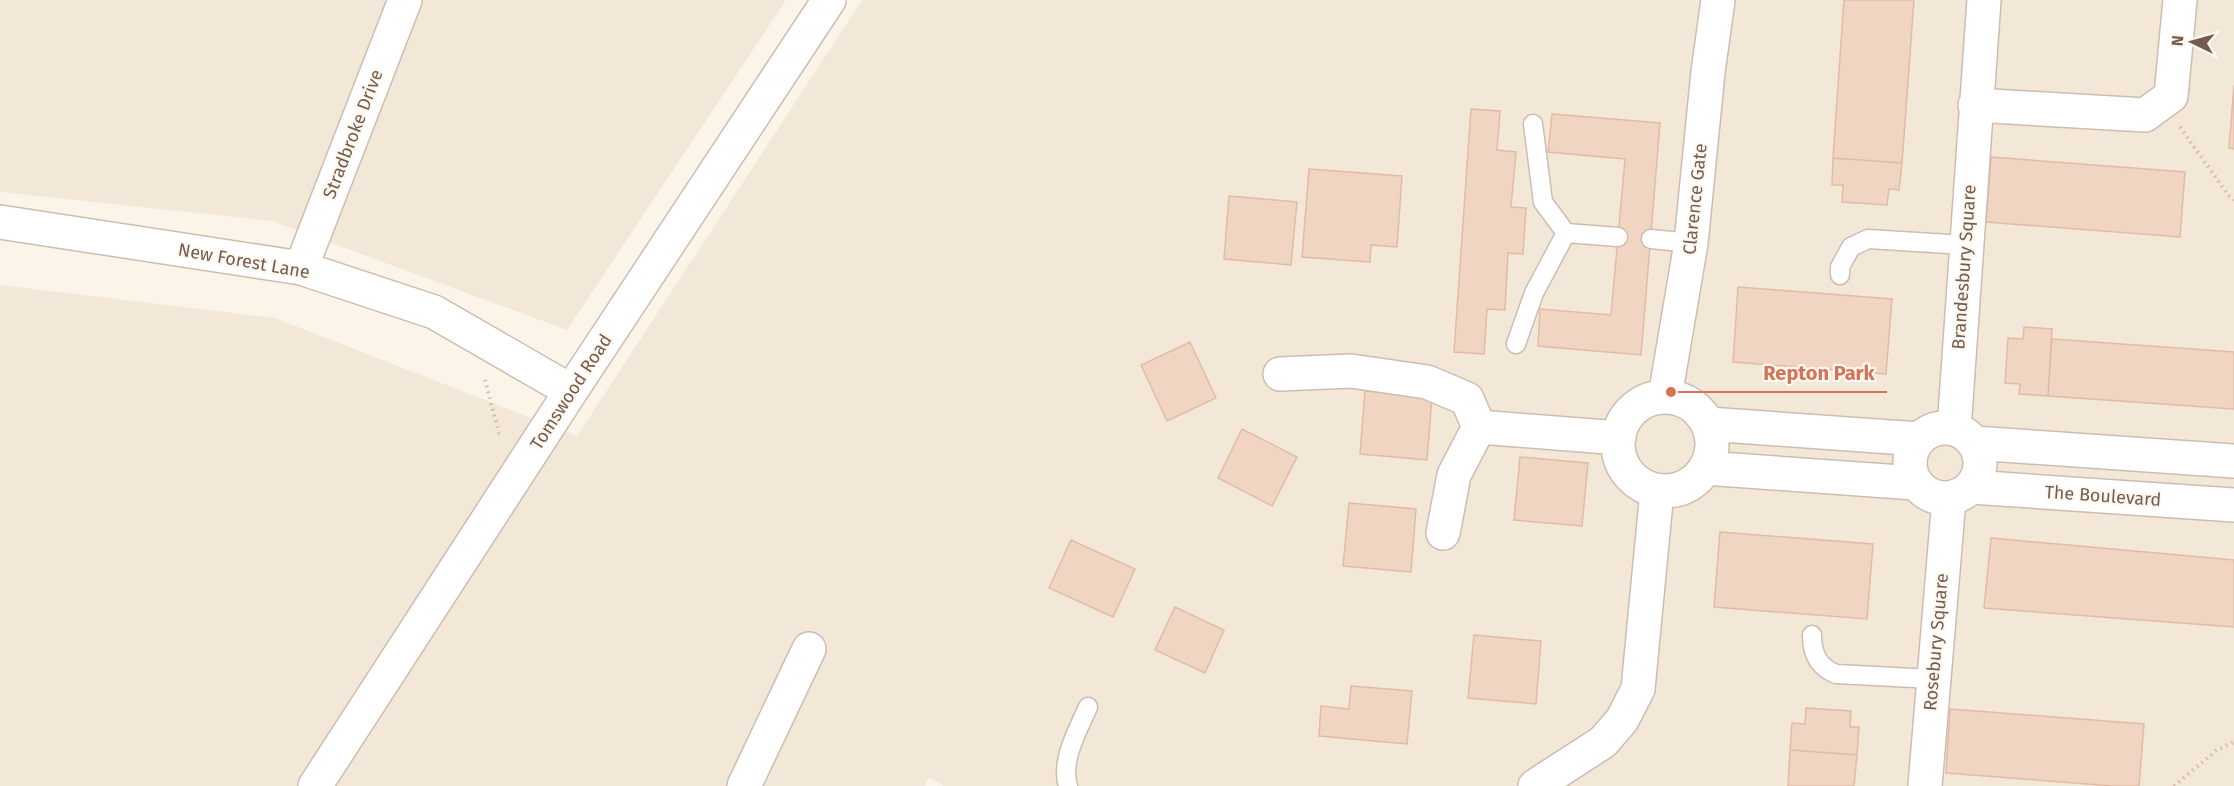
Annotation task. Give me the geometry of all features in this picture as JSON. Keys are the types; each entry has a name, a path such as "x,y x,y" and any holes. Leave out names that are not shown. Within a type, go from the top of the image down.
{"street":[{"name":"Stradbroke Drive","path":"301,268 405,0"},
{"name":"Tomswood Road","path":"315,786 571,390 829,0"},
{"name":"Clarence Gate","path":"1665,397 1691,243 1708,72 1718,0"},
{"name":"Brandesbury Square","path":"1964,436 1965,245 1984,0"},
{"path":"1975,105 2145,116 2171,96 2180,0"},
{"name":"New Forest Lane","path":"0,222 301,268 434,312 571,390"},
{"path":"1280,374 1351,371 1427,382 1467,399 1479,427"},
{"path":"1665,397 1688,402 1698,409 1708,424 1713,441 1712,453 1701,475 1682,489 1657,491 1635,481 1627,472 1618,450 1619,438 1622,425 1639,404 1665,397"},
{"path":"1708,424 1919,439"},
{"path":"1479,427 1619,438"},
{"path":"1443,533 1454,475 1479,427"},
{"path":"1964,436 1980,463 1976,480 1960,493 1930,496 1915,483 1909,465 1910,456 1919,439 1935,429 1964,436 2234,461"},
{"path":"1706,468 1915,483"},
{"path":"1534,786 1603,742 1622,720 1638,688 1657,491"},
{"name":"The Boulevard","path":"1960,493 2234,505"},
{"name":"Rosebury Square","path":"1924,786 1933,679 1960,493"},
{"path":"744,786 809,649"}],"lane":[{"path":"1533,124 1543,202 1566,233 1618,237"},
{"path":"1516,344 1534,293 1566,233"},
{"path":"1840,275 1840,267 1851,247 1868,239 1965,245"},
{"path":"1651,240 1691,243"},
{"path":"1812,634 1812,648 1825,670 1836,674 1933,679"},
{"path":"1068,786 1064,774 1075,736 1088,707"}],"path":[{"path":"2163,102 2228,195 2234,200"},
{"path":"489,344 480,362 499,433 530,454"},
{"path":"2174,786 2217,750 2234,742"}],"shaded area":[{"path":"0,0 786,0 567,330 272,221 0,192"},
{"path":"862,0 2234,0 2234,786 944,786 929,777 925,786 0,786 0,285 275,318 577,436"}],"building":[{"path":"1844,0 1914,0 1902,163 1833,158"},
{"path":"2234,85 2234,149 2229,148"},
{"path":"1471,109 1500,111 1497,150 1516,152 1511,207 1526,208 1523,254 1508,253 1505,310 1487,309 1484,354 1454,352"},
{"path":"1552,114 1660,123 1641,355 1538,346 1540,309 1611,315 1625,159 1548,152"},
{"path":"1991,157 2185,172 2180,237 1986,222"},
{"path":"1833,158 1902,163 1899,190 1889,189 1887,205 1842,202 1843,185 1832,185"},
{"path":"1309,169 1402,176 1397,247 1371,245 1370,262 1302,257"},
{"path":"1229,196 1297,202 1291,265 1224,259"},
{"path":"1738,287 1892,299 1886,374 1733,362"},
{"path":"2024,327 2052,329 2048,396 2019,394 2020,384 2005,383 2008,338 2023,339"},
{"path":"2052,339 2234,352 2234,409 2048,396"},
{"path":"1190,342 1216,398 1167,421 1141,365"},
{"path":"1365,391 1432,397 1427,460 1360,454"},
{"path":"1242,429 1297,457 1272,506 1218,478"},
{"path":"1520,457 1588,463 1582,526 1514,520"},
{"path":"1349,503 1416,509 1411,572 1343,566"},
{"path":"1720,532 1873,544 1867,619 1714,607"},
{"path":"1991,538 2234,560 2234,627 1984,608"},
{"path":"1071,540 1135,569 1113,617 1049,588"},
{"path":"1175,607 1224,630 1205,673 1155,650"},
{"path":"1474,635 1541,641 1536,704 1468,698"},
{"path":"1351,686 1412,691 1407,744 1319,736 1321,706 1349,709"},
{"path":"1806,708 1851,711 1850,727 1859,727 1857,755 1790,750 1792,723 1805,724"},
{"path":"1950,709 2144,724 2139,786 1946,773"},
{"path":"1790,750 1857,755 1854,786 1788,786"}],"place":[{"name":"Repton Park","path":"1671,392"}]}
